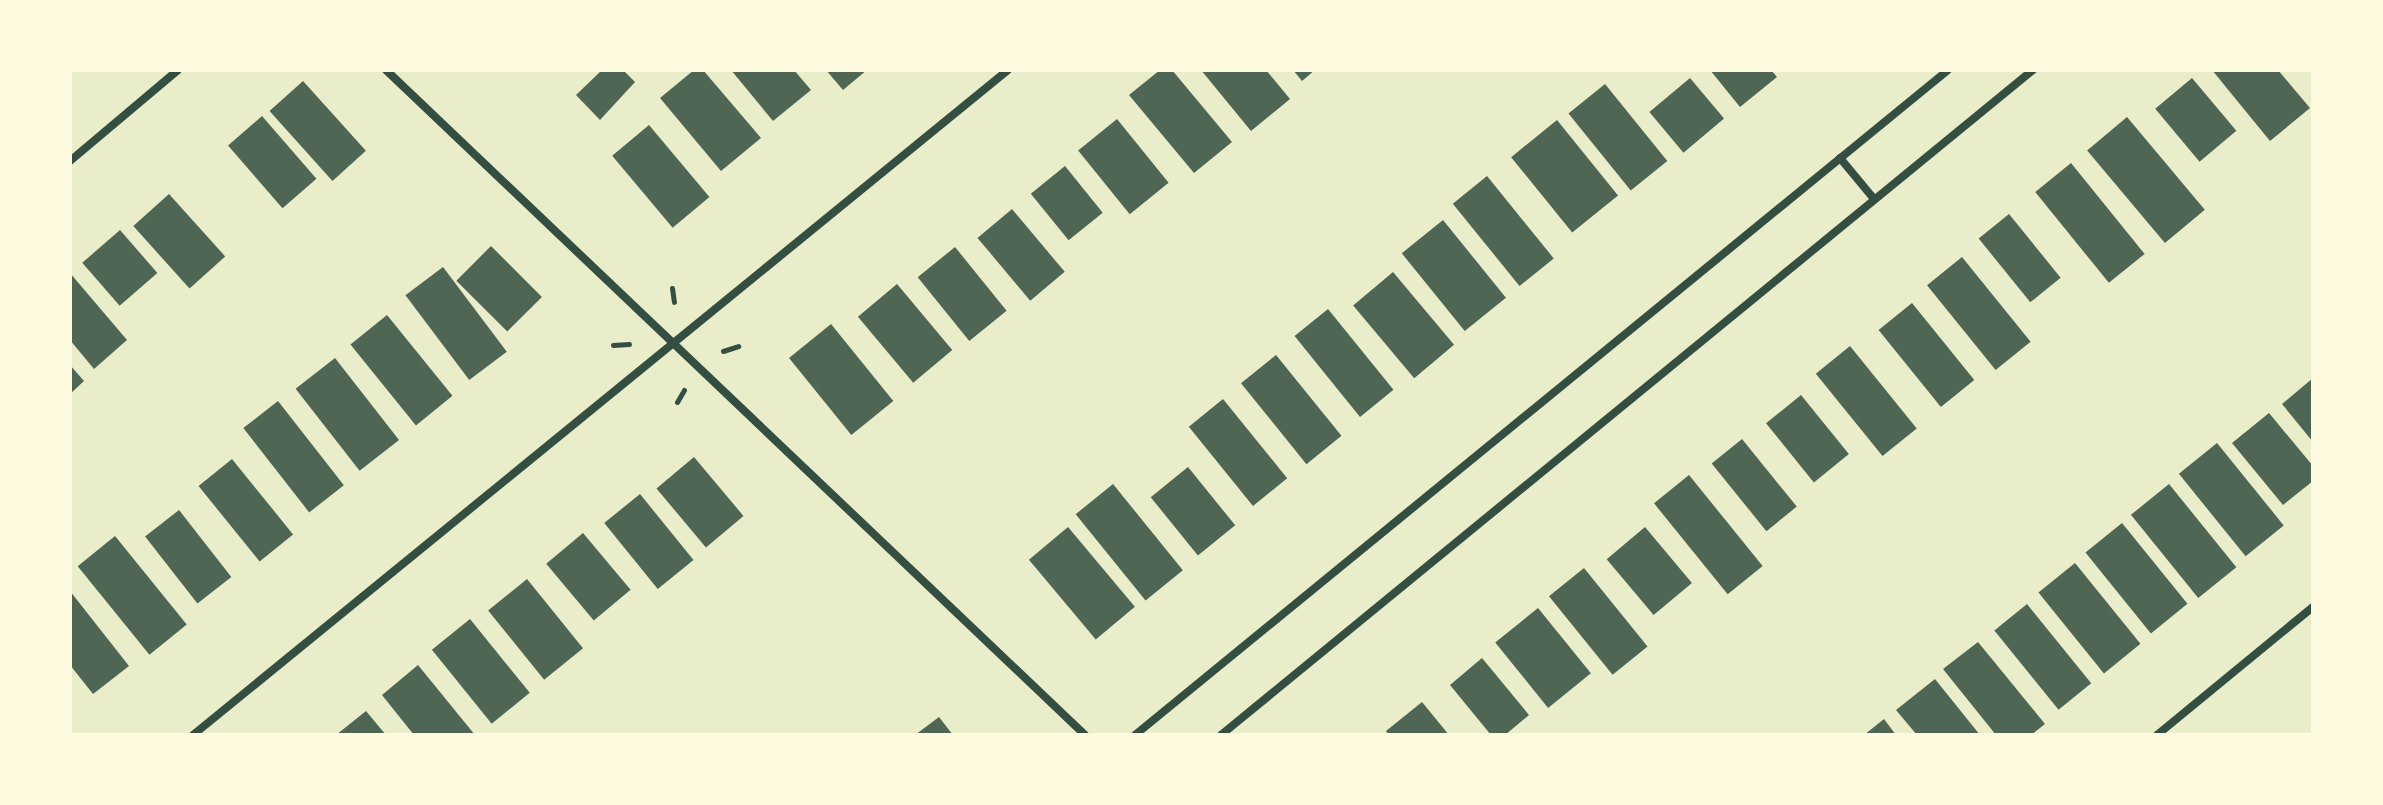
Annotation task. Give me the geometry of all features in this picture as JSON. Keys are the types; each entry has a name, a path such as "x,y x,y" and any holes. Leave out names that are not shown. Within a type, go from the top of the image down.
{"street":[{"path":"70,161 178,70"},
{"path":"386,70 669,344 1085,735"},
{"path":"193,735 1008,70"},
{"path":"1135,735 1948,70"},
{"path":"1221,735 2033,70"},
{"path":"1840,158 1874,199"},
{"path":"2157,735 2313,607"}],"path":[{"path":"672,288 674,302"},
{"path":"613,345 629,344"},
{"path":"723,351 738,346"},
{"path":"677,402 684,390"}],"building":[{"path":"602,70 623,70 635,82 600,120 576,95"},
{"path":"694,70 703,70 761,138 721,171 660,98"},
{"path":"731,70 794,70 811,90 773,121"},
{"path":"826,70 867,70 843,90"},
{"path":"1160,70 1172,70 1232,142 1194,173 1129,95"},
{"path":"1201,70 1266,70 1290,99 1251,131"},
{"path":"1293,70 1315,70 1302,81"},
{"path":"1710,70 1771,70 1777,77 1740,107"},
{"path":"2212,70 2278,70 2310,108 2270,141"},
{"path":"1690,78 1724,119 1683,153 1649,112"},
{"path":"2192,78 2236,131 2200,162 2155,109"},
{"path":"303,81 366,151 332,181 270,111"},
{"path":"1605,84 1667,161 1631,191 1568,114"},
{"path":"262,116 316,179 282,208 228,146"},
{"path":"2127,117 2205,210 2165,243 2087,150"},
{"path":"1117,119 1169,183 1130,214 1078,150"},
{"path":"1557,120 1618,195 1572,233 1511,157"},
{"path":"649,125 709,197 673,228 612,156"},
{"path":"2071,163 2145,254 2109,283 2035,192"},
{"path":"1065,166 1103,213 1069,240 1031,194"},
{"path":"1487,176 1554,258 1520,286 1453,204"},
{"path":"169,194 225,256 190,289 133,226"},
{"path":"1012,209 1065,272 1030,301 978,238"},
{"path":"2009,214 2061,278 2030,302 1979,239"},
{"path":"1443,220 1506,298 1465,331 1402,253"},
{"path":"120,230 157,273 120,306 82,263"},
{"path":"491,246 542,297 507,332 456,281"},
{"path":"955,247 1007,311 969,341 918,277"},
{"path":"1962,257 2031,342 1996,370 1927,285"},
{"path":"443,267 507,352 469,380 405,295"},
{"path":"1393,272 1454,345 1414,378 1353,305"},
{"path":"70,273 127,340 94,369 70,340"},
{"path":"897,284 952,350 913,383 858,317"},
{"path":"1912,303 1974,380 1941,407 1879,330"},
{"path":"1328,309 1393,390 1360,417 1295,336"},
{"path":"387,315 452,396 416,425 350,345"},
{"path":"831,324 893,401 851,435 789,358"},
{"path":"1850,346 1917,428 1883,456 1816,374"},
{"path":"1276,355 1341,436 1306,464 1241,383"},
{"path":"335,358 399,440 360,471 296,389"},
{"path":"70,365 84,381 70,394"},
{"path":"2313,378 2313,442 2282,404"},
{"path":"1801,395 1849,454 1814,482 1766,423"},
{"path":"1223,399 1287,478 1253,506 1189,427"},
{"path":"278,401 344,485 309,512 243,428"},
{"path":"2269,413 2313,466 2313,481 2283,505 2232,443"},
{"path":"1742,439 1797,507 1766,531 1712,464"},
{"path":"2217,443 2284,525 2246,556 2179,474"},
{"path":"694,457 743,516 706,547 656,488"},
{"path":"232,459 293,534 260,561 199,486"},
{"path":"1188,467 1235,525 1198,555 1151,497"},
{"path":"1689,475 1763,566 1728,594 1654,503"},
{"path":"1113,484 1183,570 1146,600 1076,514"},
{"path":"2169,484 2236,567 2198,598 2131,515"},
{"path":"640,494 693,560 658,589 604,523"},
{"path":"179,510 231,577 197,603 145,536"},
{"path":"2122,523 2187,604 2151,633 2085,553"},
{"path":"1068,527 1135,607 1096,639 1029,560"},
{"path":"1645,527 1692,583 1654,615 1607,559"},
{"path":"583,533 631,590 594,621 546,564"},
{"path":"115,536 187,625 149,655 78,566"},
{"path":"2075,563 2140,644 2104,673 2038,593"},
{"path":"1584,568 1648,646 1613,675 1549,596"},
{"path":"527,579 583,648 544,680 488,610"},
{"path":"70,591 129,666 93,694 70,665"},
{"path":"2027,604 2091,683 2059,710 1994,630"},
{"path":"1538,608 1591,673 1548,708 1495,643"},
{"path":"470,619 530,693 492,724 432,650"},
{"path":"1978,642 2045,724 2031,735 1996,735 1943,669"},
{"path":"1482,658 1529,715 1505,735 1491,735 1450,685"},
{"path":"418,665 475,735 414,735 382,695"},
{"path":"1935,679 1980,735 1917,735 1896,710"},
{"path":"1422,702 1449,735 1389,735 1386,731"},
{"path":"366,711 386,735 336,735"},
{"path":"939,717 953,735 915,735"},
{"path":"1884,719 1896,735 1864,735"}]}
